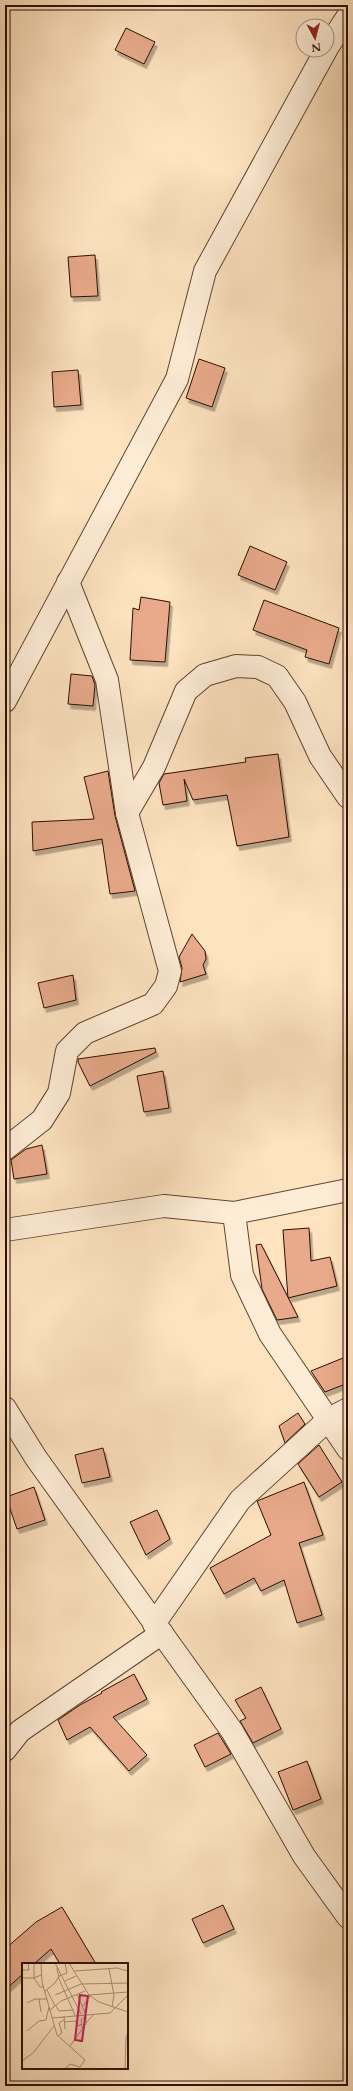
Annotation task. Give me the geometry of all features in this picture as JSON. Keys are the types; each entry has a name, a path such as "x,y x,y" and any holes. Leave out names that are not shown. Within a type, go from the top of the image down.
{"street":[{"path":"335,36 348,16"},
{"path":"5,701 177,379 205,271 321,58"},
{"path":"5,1149 42,1120 59,1093 67,1051 85,1033 153,1004 166,986 170,971 126,813 107,680 68,582"},
{"path":"126,813 154,766 186,691 205,675 236,666 258,666 278,676 295,702 320,756 348,797"},
{"path":"5,1230 164,1206 234,1213 348,1190"},
{"path":"234,1213 242,1274 270,1334 348,1449"},
{"path":"5,1408 36,1458 232,1731 304,1856 348,1917"},
{"path":"5,1750 12,1731 158,1629 240,1500 329,1419 348,1409"}],"building":[{"path":"126,28 155,42 144,64 115,50"},
{"path":"95,255 98,296 71,297 68,257"},
{"path":"199,359 225,368 212,407 186,398"},
{"path":"78,370 81,405 54,407 52,372"},
{"path":"250,546 287,562 275,590 238,575"},
{"path":"141,597 170,602 165,662 130,660 133,608 139,610"},
{"path":"264,600 339,628 329,664 305,657 307,650 253,630"},
{"path":"71,674 92,676 95,685 93,706 68,704"},
{"path":"278,754 289,837 237,846 227,795 193,800 184,779 187,801 163,805 159,783 164,774 246,762 245,758"},
{"path":"108,771 115,816 135,891 110,894 102,839 33,851 32,822 94,819 84,777"},
{"path":"192,934 205,951 206,959 203,965 206,974 180,982 182,968 179,957"},
{"path":"73,975 76,1000 44,1008 38,983"},
{"path":"155,1048 156,1052 90,1086 78,1062 78,1059"},
{"path":"163,1071 169,1108 144,1112 137,1076"},
{"path":"42,1145 47,1174 14,1179 11,1160 26,1149"},
{"path":"309,1228 311,1261 330,1257 337,1286 288,1298 283,1230"},
{"path":"261,1244 298,1317 277,1320 262,1289 256,1245"},
{"path":"348,1356 348,1383 325,1392 311,1371"},
{"path":"298,1413 305,1424 285,1443 279,1426"},
{"path":"319,1445 342,1482 319,1497 298,1464"},
{"path":"103,1448 110,1477 82,1483 75,1455"},
{"path":"304,1482 323,1535 299,1543 322,1615 297,1623 284,1580 261,1591 254,1578 224,1594 210,1568 271,1535 257,1501"},
{"path":"34,1487 45,1520 17,1529 6,1497"},
{"path":"157,1510 170,1539 146,1555 130,1522"},
{"path":"134,1674 147,1699 113,1717 147,1755 129,1771 90,1727 67,1740 58,1720 80,1705 102,1693 101,1692"},
{"path":"261,1687 281,1729 253,1743 240,1721 246,1718 235,1700"},
{"path":"218,1733 231,1754 205,1767 194,1745"},
{"path":"307,1761 321,1799 293,1810 278,1772"},
{"path":"223,1905 234,1929 203,1943 192,1919"},
{"path":"62,1907 95,1963 59,1963 51,1949 35,1963 22,1963 22,1975 5,1990 5,1949 36,1922"}]}
